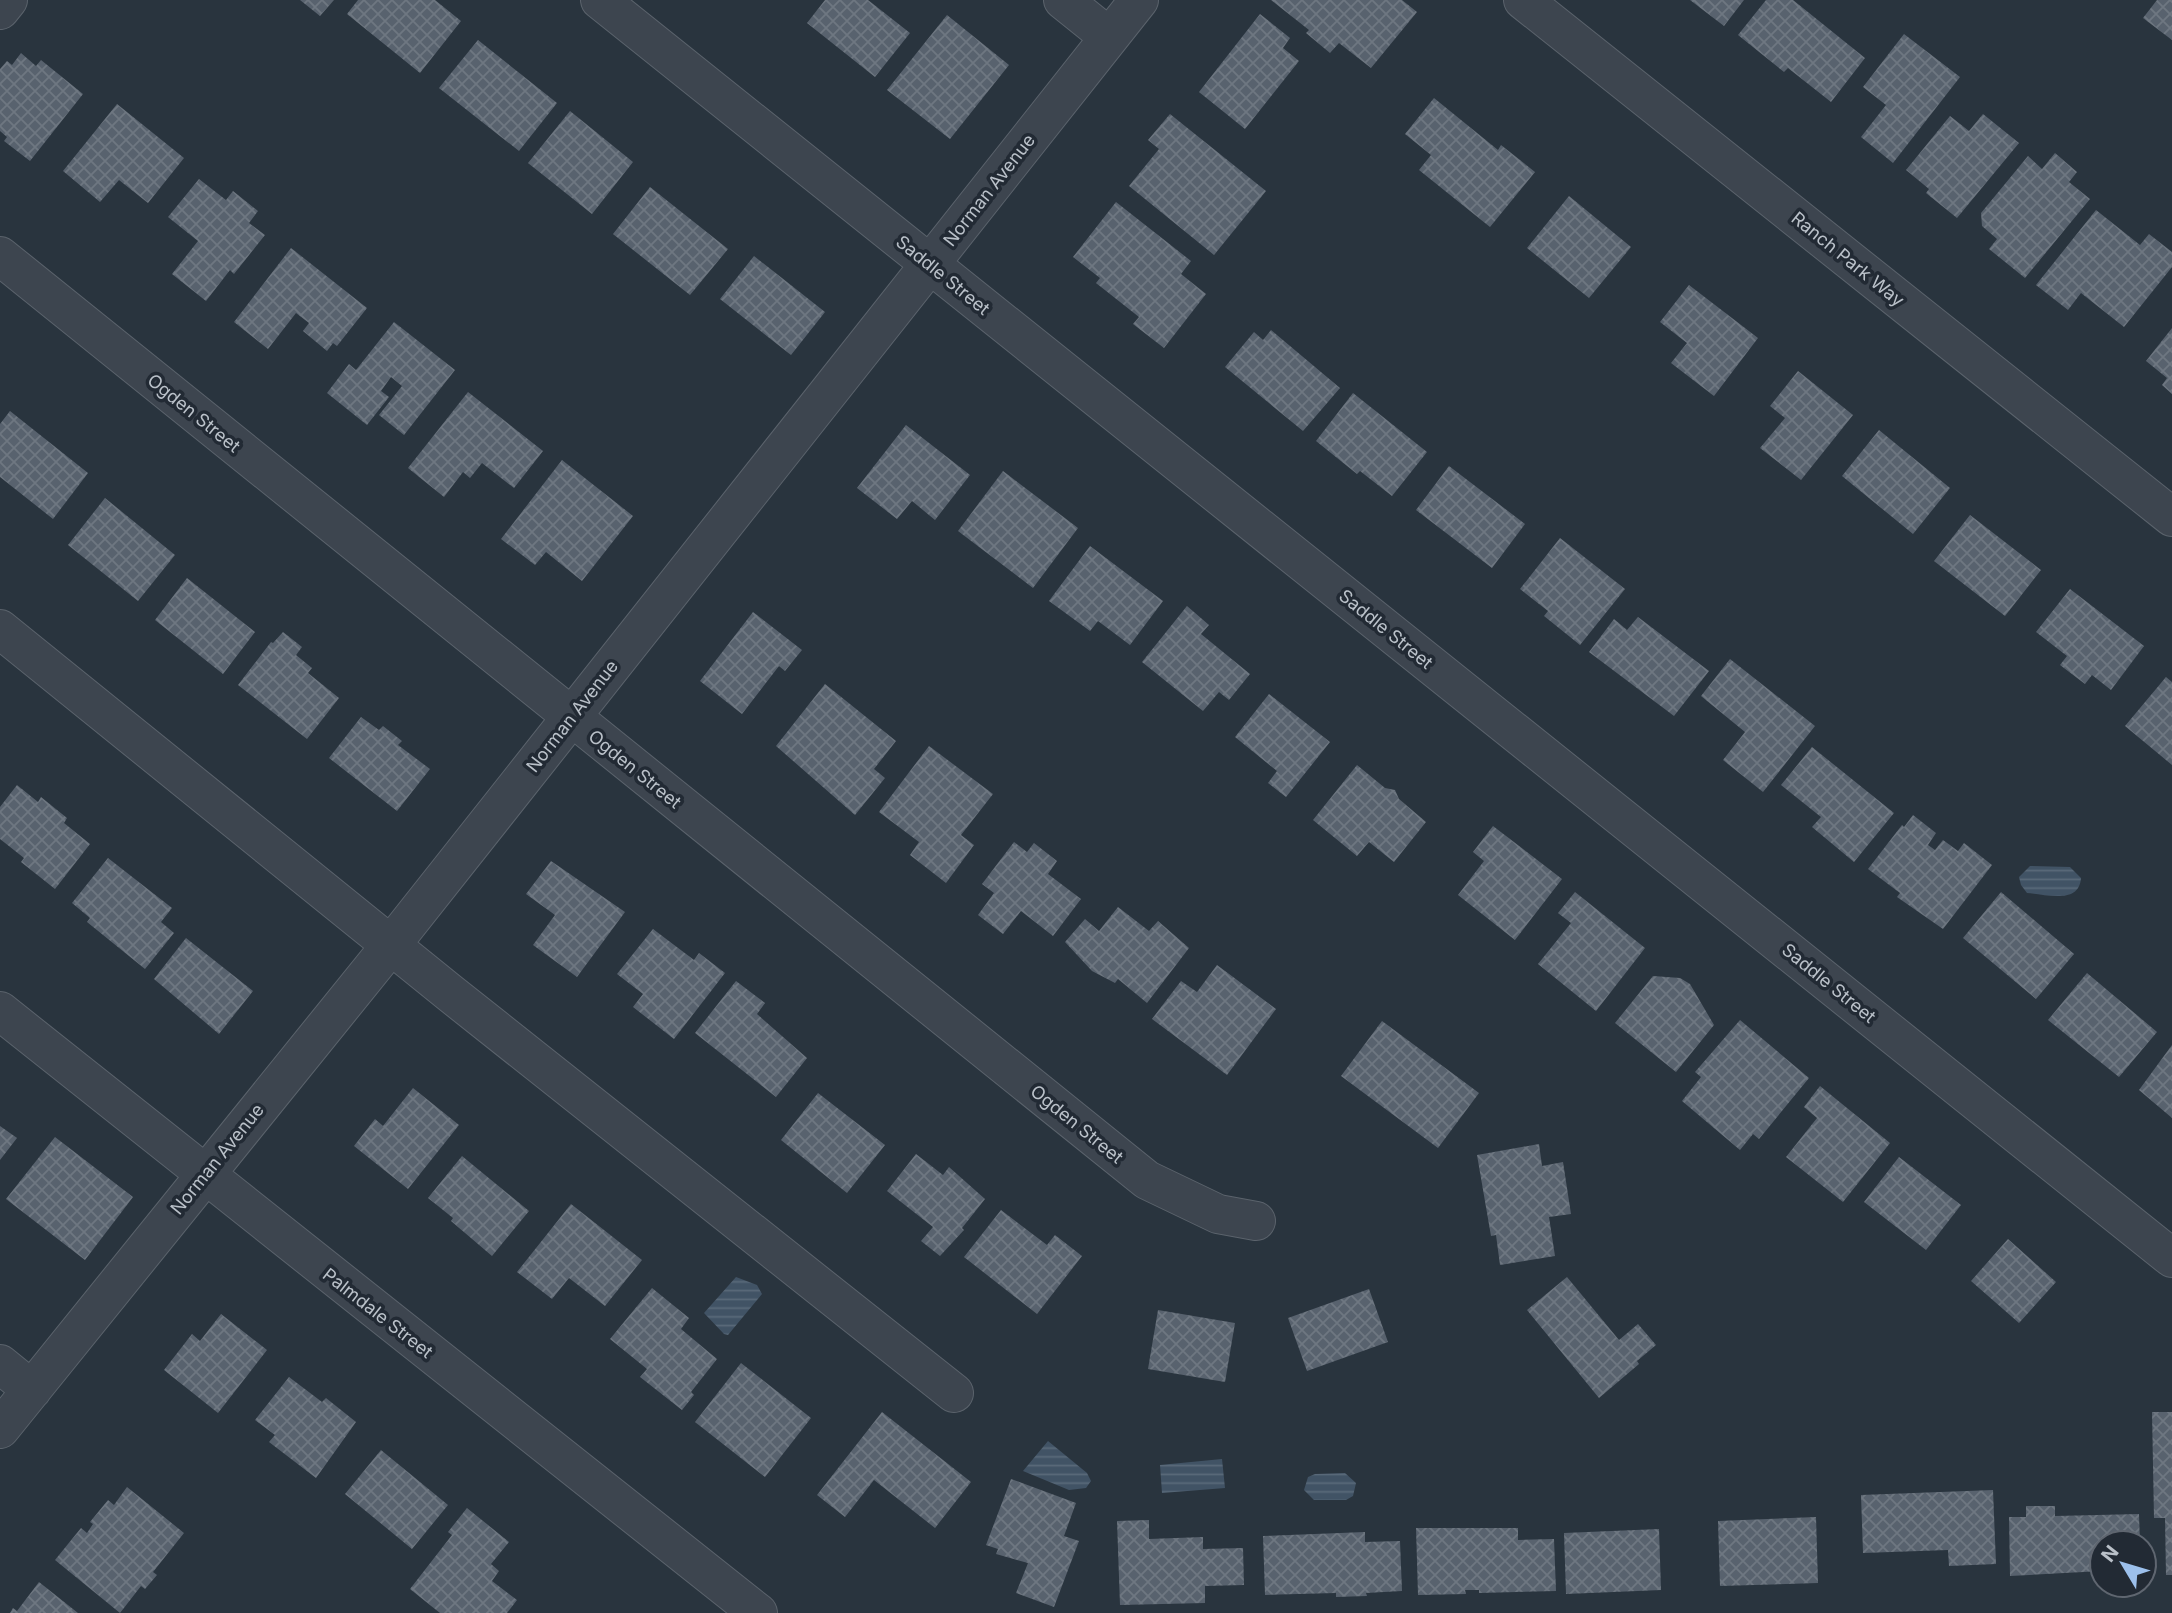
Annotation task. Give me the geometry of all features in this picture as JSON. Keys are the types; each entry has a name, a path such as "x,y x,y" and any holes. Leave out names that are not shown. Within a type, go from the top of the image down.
{"street":[{"path":"0,10 8,0"},
{"name":"Saddle Street","path":"600,0 2172,1258"},
{"path":"1063,0 1109,37"},
{"name":"Norman Avenue","path":"0,1429 391,945 1139,0"},
{"name":"Ranch Park Way","path":"1523,0 2172,517"},
{"name":"Ogden Street","path":"0,256 1147,1180 1218,1214 1256,1221"},
{"path":"0,629 391,945 954,1393"},
{"name":"Palmdale Street","path":"0,1011 758,1613"},
{"path":"0,1364 32,1390"}],"water":[{"path":"2030,866 2070,867 2081,878 2079,886 2068,895 2027,893 2019,877"},
{"path":"736,1277 757,1285 762,1294 728,1335 704,1313"},
{"path":"1048,1441 1087,1473 1091,1481 1086,1488 1069,1490 1023,1471"},
{"path":"1222,1459 1225,1488 1162,1493 1160,1465"},
{"path":"1345,1473 1356,1483 1353,1496 1346,1500 1314,1500 1304,1490 1308,1477 1315,1474"}],"building":[{"path":"300,0 334,0 320,16"},
{"path":"358,0 435,0 461,21 420,73 347,14"},
{"path":"825,0 868,0 910,33 875,77 807,23"},
{"path":"1271,0 1402,0 1417,12 1371,68 1339,43 1330,53 1306,33 1309,30"},
{"path":"1690,0 1744,0 1724,26"},
{"path":"1766,0 1793,0 1865,58 1831,102 1788,68 1784,72 1738,35"},
{"path":"2157,0 2172,0 2172,40 2143,18"},
{"path":"1260,14 1290,38 1283,48 1299,61 1245,129 1199,92"},
{"path":"947,15 1009,65 950,139 887,90"},
{"path":"1904,34 1960,77 1893,163 1861,137 1886,105 1863,87"},
{"path":"478,40 557,103 519,151 439,88"},
{"path":"21,53 36,66 41,60 83,94 30,161 4,141 7,137 0,131 0,69 7,61 12,65"},
{"path":"1434,98 1498,150 1501,145 1535,172 1490,227 1419,170 1431,155 1405,134"},
{"path":"117,104 184,158 148,203 119,180 100,202 63,171"},
{"path":"570,111 633,162 592,214 528,163"},
{"path":"1170,114 1266,191 1214,255 1129,186 1159,149 1148,140"},
{"path":"1983,114 2019,143 1957,218 1926,193 1929,189 1906,170 1950,116 1969,131"},
{"path":"2055,153 2077,172 2069,182 2090,199 2025,278 1989,249 1997,239 1982,226 1981,213 2028,156 2042,169"},
{"path":"199,179 226,200 233,191 258,211 249,223 265,235 234,274 230,270 206,301 172,274 198,241 168,217"},
{"path":"650,187 728,249 690,295 613,234"},
{"path":"1569,196 1631,247 1589,298 1527,248"},
{"path":"1116,202 1191,261 1181,274 1206,294 1164,348 1133,324 1139,317 1096,283 1100,278 1073,257"},
{"path":"2096,210 2140,245 2149,234 2172,252 2172,267 2124,327 2081,293 2068,310 2036,285"},
{"path":"291,248 367,308 337,346 333,343 327,351 303,331 309,323 296,313 268,349 234,322"},
{"path":"754,256 825,312 791,355 720,299"},
{"path":"1689,285 1758,338 1714,396 1671,363 1687,343 1660,322"},
{"path":"394,322 455,370 404,435 379,415 402,386 391,377 381,391 389,397 367,425 327,393 349,364 356,370"},
{"path":"2172,328 2172,394 2162,385 2167,378 2146,361"},
{"path":"1271,330 1340,388 1303,431 1225,367 1254,332 1263,340"},
{"path":"1798,371 1853,415 1801,480 1760,448 1785,418 1770,406"},
{"path":"468,392 543,451 514,488 482,463 470,478 463,472 444,497 408,468"},
{"path":"1353,393 1427,452 1392,496 1360,471 1357,474 1316,441"},
{"path":"10,411 88,473 53,519 0,477 0,424"},
{"path":"906,425 970,475 935,520 912,501 897,519 857,488"},
{"path":"1879,430 1950,488 1913,534 1842,476"},
{"path":"562,460 633,516 582,581 546,552 535,565 501,539"},
{"path":"1449,466 1525,524 1492,568 1416,510"},
{"path":"1003,471 1078,528 1033,588 958,531"},
{"path":"105,498 175,555 138,601 68,545"},
{"path":"1970,515 2041,570 2005,616 1934,561"},
{"path":"1560,538 1625,589 1580,645 1544,616 1548,611 1520,589"},
{"path":"1090,546 1163,601 1130,645 1098,621 1090,631 1049,601"},
{"path":"187,578 255,632 223,674 155,620"},
{"path":"2070,589 2144,646 2111,690 2092,675 2085,684 2060,665 2067,656 2036,632"},
{"path":"1187,606 1209,625 1201,634 1250,674 1229,700 1219,692 1203,711 1142,662"},
{"path":"753,612 802,650 785,671 779,666 742,714 700,681"},
{"path":"1638,617 1709,671 1674,716 1589,652 1614,619 1627,630"},
{"path":"283,632 302,647 296,655 312,668 308,673 339,698 307,739 238,685 271,642"},
{"path":"1730,659 1815,726 1763,792 1723,760 1745,732 1701,696"},
{"path":"2166,677 2172,682 2172,765 2125,726"},
{"path":"825,684 896,741 874,769 885,778 855,815 776,746"},
{"path":"1269,694 1330,742 1286,797 1268,783 1277,771 1235,737"},
{"path":"361,717 379,730 383,726 402,741 398,745 430,769 397,811 329,758"},
{"path":"929,746 993,794 961,835 974,845 946,883 910,855 919,842 879,812"},
{"path":"1812,747 1894,813 1854,862 1812,827 1821,817 1781,785"},
{"path":"1357,765 1385,788 1395,790 1399,799 1426,822 1394,862 1369,842 1357,856 1313,820"},
{"path":"17,785 38,802 41,797 67,818 64,823 90,844 55,889 21,862 24,858 0,839 0,807"},
{"path":"1913,815 1936,833 1928,845 1935,850 1943,840 1958,851 1964,843 1992,865 1943,929 1897,897 1900,893 1868,869"},
{"path":"1493,826 1562,879 1515,940 1458,895 1484,861 1473,852"},
{"path":"1014,842 1027,852 1034,843 1057,861 1048,874 1081,899 1053,936 1021,911 1003,934 978,915 994,893 982,884"},
{"path":"108,858 172,908 161,922 174,933 145,969 87,922 90,918 72,903"},
{"path":"551,861 625,912 577,977 533,945 555,915 526,894"},
{"path":"1575,892 1645,948 1596,1011 1538,964 1571,923 1558,913"},
{"path":"2001,892 2074,954 2036,999 1963,938"},
{"path":"1118,907 1149,931 1158,921 1189,948 1147,1003 1118,979 1115,983 1092,971 1065,942 1085,919 1099,931"},
{"path":"653,929 694,960 699,953 725,973 674,1039 633,1007 643,994 617,974"},
{"path":"186,938 253,991 219,1034 154,979"},
{"path":"1217,965 1276,1009 1227,1075 1152,1019 1181,981 1197,992"},
{"path":"2087,973 2157,1032 2119,1077 2048,1020"},
{"path":"1653,976 1680,978 1690,984 1714,1025 1676,1072 1615,1023"},
{"path":"736,981 765,1003 757,1014 807,1058 776,1097 695,1033"},
{"path":"1740,1020 1809,1078 1759,1139 1753,1134 1740,1150 1682,1101 1701,1077 1695,1072"},
{"path":"1382,1021 1479,1093 1438,1148 1341,1076"},
{"path":"2172,1045 2172,1118 2139,1090"},
{"path":"1820,1086 1890,1143 1843,1202 1786,1157 1817,1118 1804,1107"},
{"path":"413,1088 459,1125 408,1189 354,1146 375,1119 383,1126"},
{"path":"818,1093 885,1145 847,1193 781,1140"},
{"path":"0,1126 17,1138 0,1160"},
{"path":"55,1137 133,1197 85,1260 6,1199"},
{"path":"1539,1144 1542,1166 1563,1162 1571,1214 1549,1217 1555,1256 1500,1265 1496,1235 1491,1236 1477,1155"},
{"path":"916,1154 943,1175 949,1167 985,1199 962,1228 964,1230 940,1256 921,1241 933,1227 887,1191"},
{"path":"462,1156 529,1211 492,1256 428,1198"},
{"path":"1899,1157 1961,1205 1926,1250 1864,1202"},
{"path":"571,1204 642,1260 605,1306 569,1278 552,1299 517,1272"},
{"path":"1001,1210 1047,1245 1055,1235 1082,1256 1037,1314 964,1257"},
{"path":"2008,1239 2056,1282 2019,1323 1971,1281"},
{"path":"1567,1277 1619,1340 1638,1324 1656,1345 1637,1361 1639,1364 1599,1398 1527,1310"},
{"path":"652,1288 689,1318 681,1329 717,1359 691,1392 694,1395 682,1410 640,1377 647,1369 610,1339"},
{"path":"1369,1289 1388,1342 1307,1371 1288,1318"},
{"path":"1158,1310 1235,1323 1225,1382 1148,1369"},
{"path":"221,1314 267,1350 218,1413 164,1370 192,1334 200,1341"},
{"path":"741,1363 811,1418 765,1477 695,1422"},
{"path":"289,1377 322,1402 326,1398 356,1422 316,1478 269,1442 275,1435 255,1420"},
{"path":"882,1412 971,1482 935,1528 874,1480 845,1517 817,1495"},
{"path":"2152,1412 2172,1412 2172,1575 2166,1575 2165,1518 2154,1518"},
{"path":"381,1450 448,1505 412,1549 345,1494"},
{"path":"1011,1479 1076,1503 1064,1536 1079,1541 1054,1607 1016,1593 1028,1563 996,1554 998,1549 986,1545"},
{"path":"127,1487 184,1533 153,1572 157,1575 145,1589 141,1586 120,1613 55,1560 81,1528 87,1533 93,1524 90,1522 108,1500 114,1505"},
{"path":"1993,1490 1996,1564 1949,1566 1948,1550 1863,1553 1861,1495"},
{"path":"2026,1506 2055,1506 2055,1516 2139,1514 2140,1529 2088,1529 2088,1572 2010,1576 2009,1517 2026,1517"},
{"path":"467,1508 509,1542 491,1564 499,1571 492,1581 517,1600 507,1613 440,1613 410,1589 452,1535 448,1532"},
{"path":"1816,1517 1818,1583 1720,1586 1718,1521"},
{"path":"1149,1520 1149,1539 1203,1537 1203,1549 1243,1548 1244,1585 1205,1586 1205,1603 1120,1605 1117,1521"},
{"path":"1416,1528 1518,1528 1518,1540 1554,1539 1556,1591 1479,1593 1479,1590 1465,1590 1466,1594 1418,1595"},
{"path":"1659,1529 1661,1590 1566,1594 1564,1533"},
{"path":"1365,1532 1365,1542 1400,1541 1402,1591 1336,1597 1336,1593 1265,1595 1263,1536"},
{"path":"39,1582 78,1613 10,1613 13,1608 17,1611"}]}
